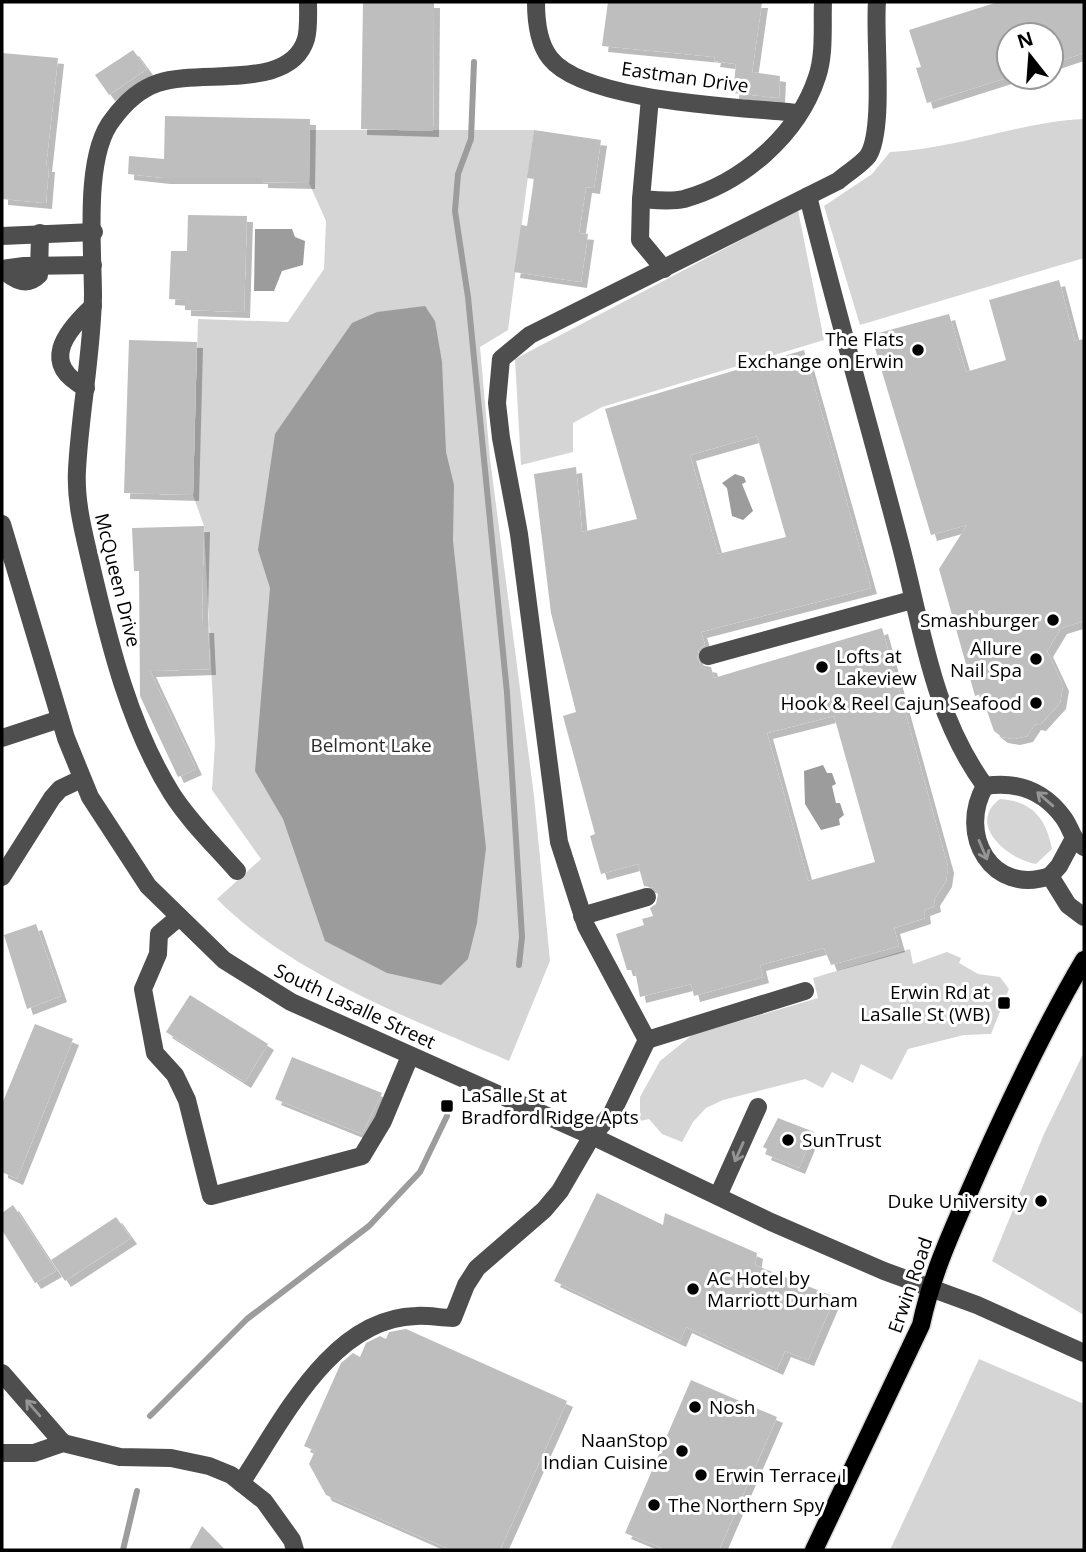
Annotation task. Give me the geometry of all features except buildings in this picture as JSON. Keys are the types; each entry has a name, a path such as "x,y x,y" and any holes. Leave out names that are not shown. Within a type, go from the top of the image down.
{"main road":[{"name":"Erwin Road","path":"814,1550 921,1325 929,1285 1009,1104 1061,999 1084,960"}],"street":[{"name":"McQueen Drive","path":"237,871 172,793 142,736 130,705 98,593 78,498 77,471 93,306 94,186 102,136 132,98 156,83 191,75 250,75 287,66 298,56 306,38 308,2"},
{"name":"Eastman Drive","path":"536,2 536,17 542,43 550,58 565,72 584,81 650,98 797,113"},
{"path":"641,199 683,199 715,187 756,163 797,113 818,76 823,2"},
{"path":"647,1040 582,916 559,842 545,752 519,534 497,403 501,359 530,335 569,313 664,269 838,181 868,156 875,133 878,98 875,35 877,2"},
{"path":"650,98 640,240 664,269"},
{"path":"808,196 901,542 912,600 939,700 957,744 985,786"},
{"path":"2,236 94,232"},
{"path":"40,233 40,265"},
{"path":"2,269 40,265 93,265"},
{"path":"86,388 69,380 62,369 59,356 73,327 93,306"},
{"name":"South Lasalle Street","path":"2,524 60,719 81,779 98,812 136,868 178,918 224,960 291,1002 592,1136 884,1271 929,1285 1084,1353"},
{"path":"708,656 912,600"},
{"path":"2,738 60,719"},
{"path":"2,877 52,798 60,789 81,779"},
{"path":"1003,784 1033,789 1063,817 1079,844 1051,876 1035,881 1016,880 994,869 982,853 974,813 985,786 1003,784"},
{"path":"1051,876 1068,905 1084,917"},
{"path":"582,916 647,897"},
{"path":"178,918 159,934 158,954 143,989 155,1053 175,1075 187,1100 211,1196 362,1156 383,1121 410,1056"},
{"path":"241,1483 317,1370 339,1350 383,1322 415,1315 453,1318 466,1285 477,1268 544,1210 560,1191 592,1136 612,1113 647,1040 805,991"},
{"path":"718,1196 758,1107"},
{"path":"2,1373 63,1443"},
{"path":"2,1453 34,1453 63,1443 120,1457 191,1461 209,1466 241,1483 264,1501 292,1540 295,1550"}],"green space":[{"path":"1084,119 1084,258 860,325 824,206 872,174 890,152 939,146 1035,125"},
{"name":"Belmont Lake","path":"310,130 534,130 508,330 480,347 490,459 534,796 550,961 509,1061 394,1011 317,973 247,926 217,899 261,859 212,790 215,743 204,526 193,495 198,319 288,322 324,269 326,221 309,183"},
{"path":"798,210 824,340 602,407 573,423 573,452 521,465 515,359"},
{"path":"1000,799 1021,803 1029,808 1046,828 1052,849 1036,864 1013,855 994,839 987,819"},
{"path":"910,949 913,964 947,952 961,958 959,963 978,974 1000,977 1009,989 991,1034 964,1035 908,1049 892,1080 861,1064 853,1083 832,1072 823,1088 805,1079 723,1100 706,1108 693,1122 682,1142 662,1134 649,1119 640,1121 640,1097 660,1061 692,1035 818,998 813,978"},
{"path":"1084,1052 1084,1315 992,1261 1044,1134"},
{"path":"979,1359 1084,1404 1084,1550 890,1550"}],"shaded area":[{"path":"255,229 292,229 295,237 305,241 303,265 282,271 274,291 254,291"},
{"path":"425,306 435,321 442,362 446,452 454,485 453,541 486,848 477,923 468,959 441,985 387,973 325,941 283,819 255,771 270,588 258,550 275,434 352,323 377,312"},
{"path":"735,474 744,477 746,482 742,484 753,511 743,520 732,516 727,488 722,483"},
{"path":"823,765 827,773 832,773 836,784 832,786 836,803 840,803 844,815 839,819 840,825 821,830 805,804 804,771"}],"waterway":[{"path":"474,62 471,139 458,174 455,211 468,297 507,693 522,937 519,965"},
{"path":"150,1416 247,1319 369,1226 420,1172 447,1116"},
{"path":"123,1550 137,1491"}],"place":[{"name":"The Flats Exchange on Erwin","path":"918,350"},
{"name":"Smashburger","path":"1053,620"},
{"name":"Allure Nail Spa","path":"1036,659"},
{"name":"Lofts at Lakeview","path":"822,667"},
{"name":"Hook & Reel Cajun Seafood","path":"1036,703"},
{"name":"Erwin Rd at LaSalle St (WB)","path":"1004,1003"},
{"name":"LaSalle St at Bradford Ridge Apts","path":"447,1106"},
{"name":"SunTrust","path":"788,1140"},
{"name":"Duke University","path":"1041,1201"},
{"name":"AC Hotel by Marriott Durham","path":"693,1289"},
{"name":"Nosh","path":"695,1407"},
{"name":"NaanStop Indian Cuisine","path":"682,1451"},
{"name":"Erwin Terrace I","path":"701,1475"},
{"name":"The Northern Spy","path":"654,1505"}]}
